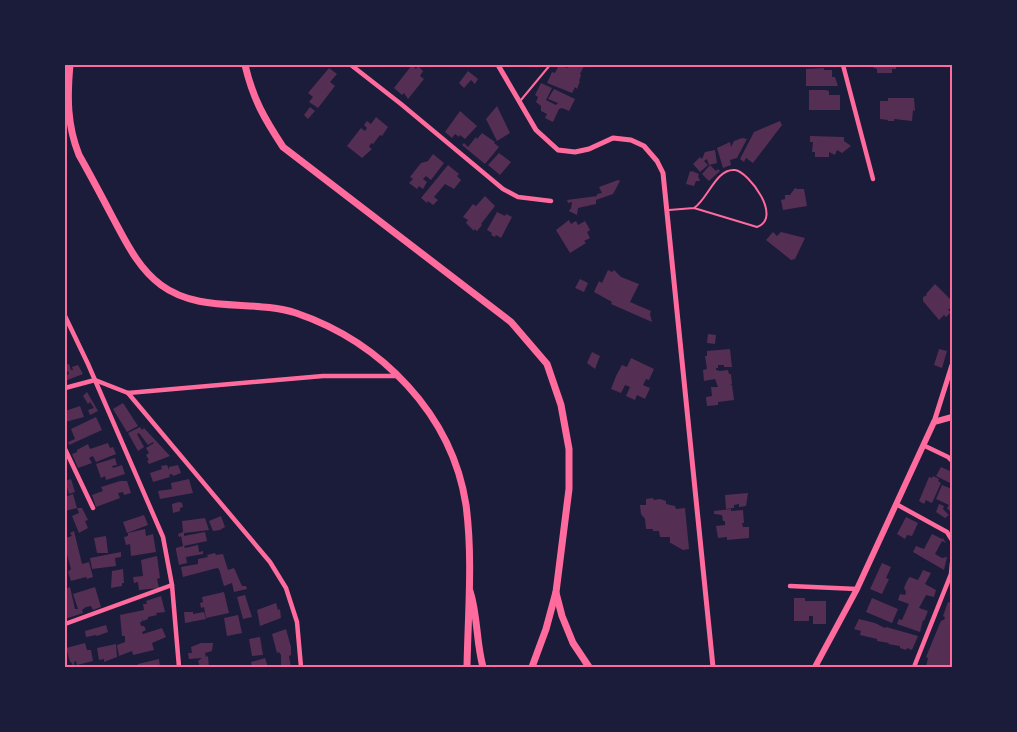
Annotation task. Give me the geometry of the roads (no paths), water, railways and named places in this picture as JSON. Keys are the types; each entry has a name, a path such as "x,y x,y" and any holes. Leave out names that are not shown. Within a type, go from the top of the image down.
{"main road":[{"path":"70,65 68,107 73,139 79,155 132,253 145,270 162,286 183,297 212,303 278,308 310,319 352,340 376,356 400,376 419,398 440,428 458,471 468,526 467,667"},
{"path":"245,65 255,99 263,116 283,147 511,322 547,364 561,405 569,449 567,509 556,592 546,629 532,667"},
{"path":"816,667 856,589 934,422 952,416"},
{"path":"469,586 474,602 483,667"},
{"path":"556,592 562,616 573,643 589,667"}],"street":[{"path":"351,65 503,189 518,197 551,201"},
{"path":"498,65 536,130 558,150 574,152 590,149 612,138 631,140 644,146 657,161 663,173 713,667"},
{"path":"843,65 873,179"},
{"path":"65,316 164,537 172,585 179,667"},
{"path":"934,422 952,365"},
{"path":"65,388 95,380 128,393 323,376 400,376"},
{"path":"128,393 270,562 286,588 297,622 302,667"},
{"path":"924,445 952,461"},
{"path":"65,449 92,508"},
{"path":"896,504 947,532 952,540"},
{"path":"914,667 951,574 952,562"},
{"path":"65,624 172,585"},
{"path":"790,586 856,589"}],"lane":[{"path":"519,101 550,65"},
{"path":"666,210 694,208 757,227 761,226 766,220 767,213 759,193 744,174 736,170 727,171 717,178 705,198 694,208"}]}
